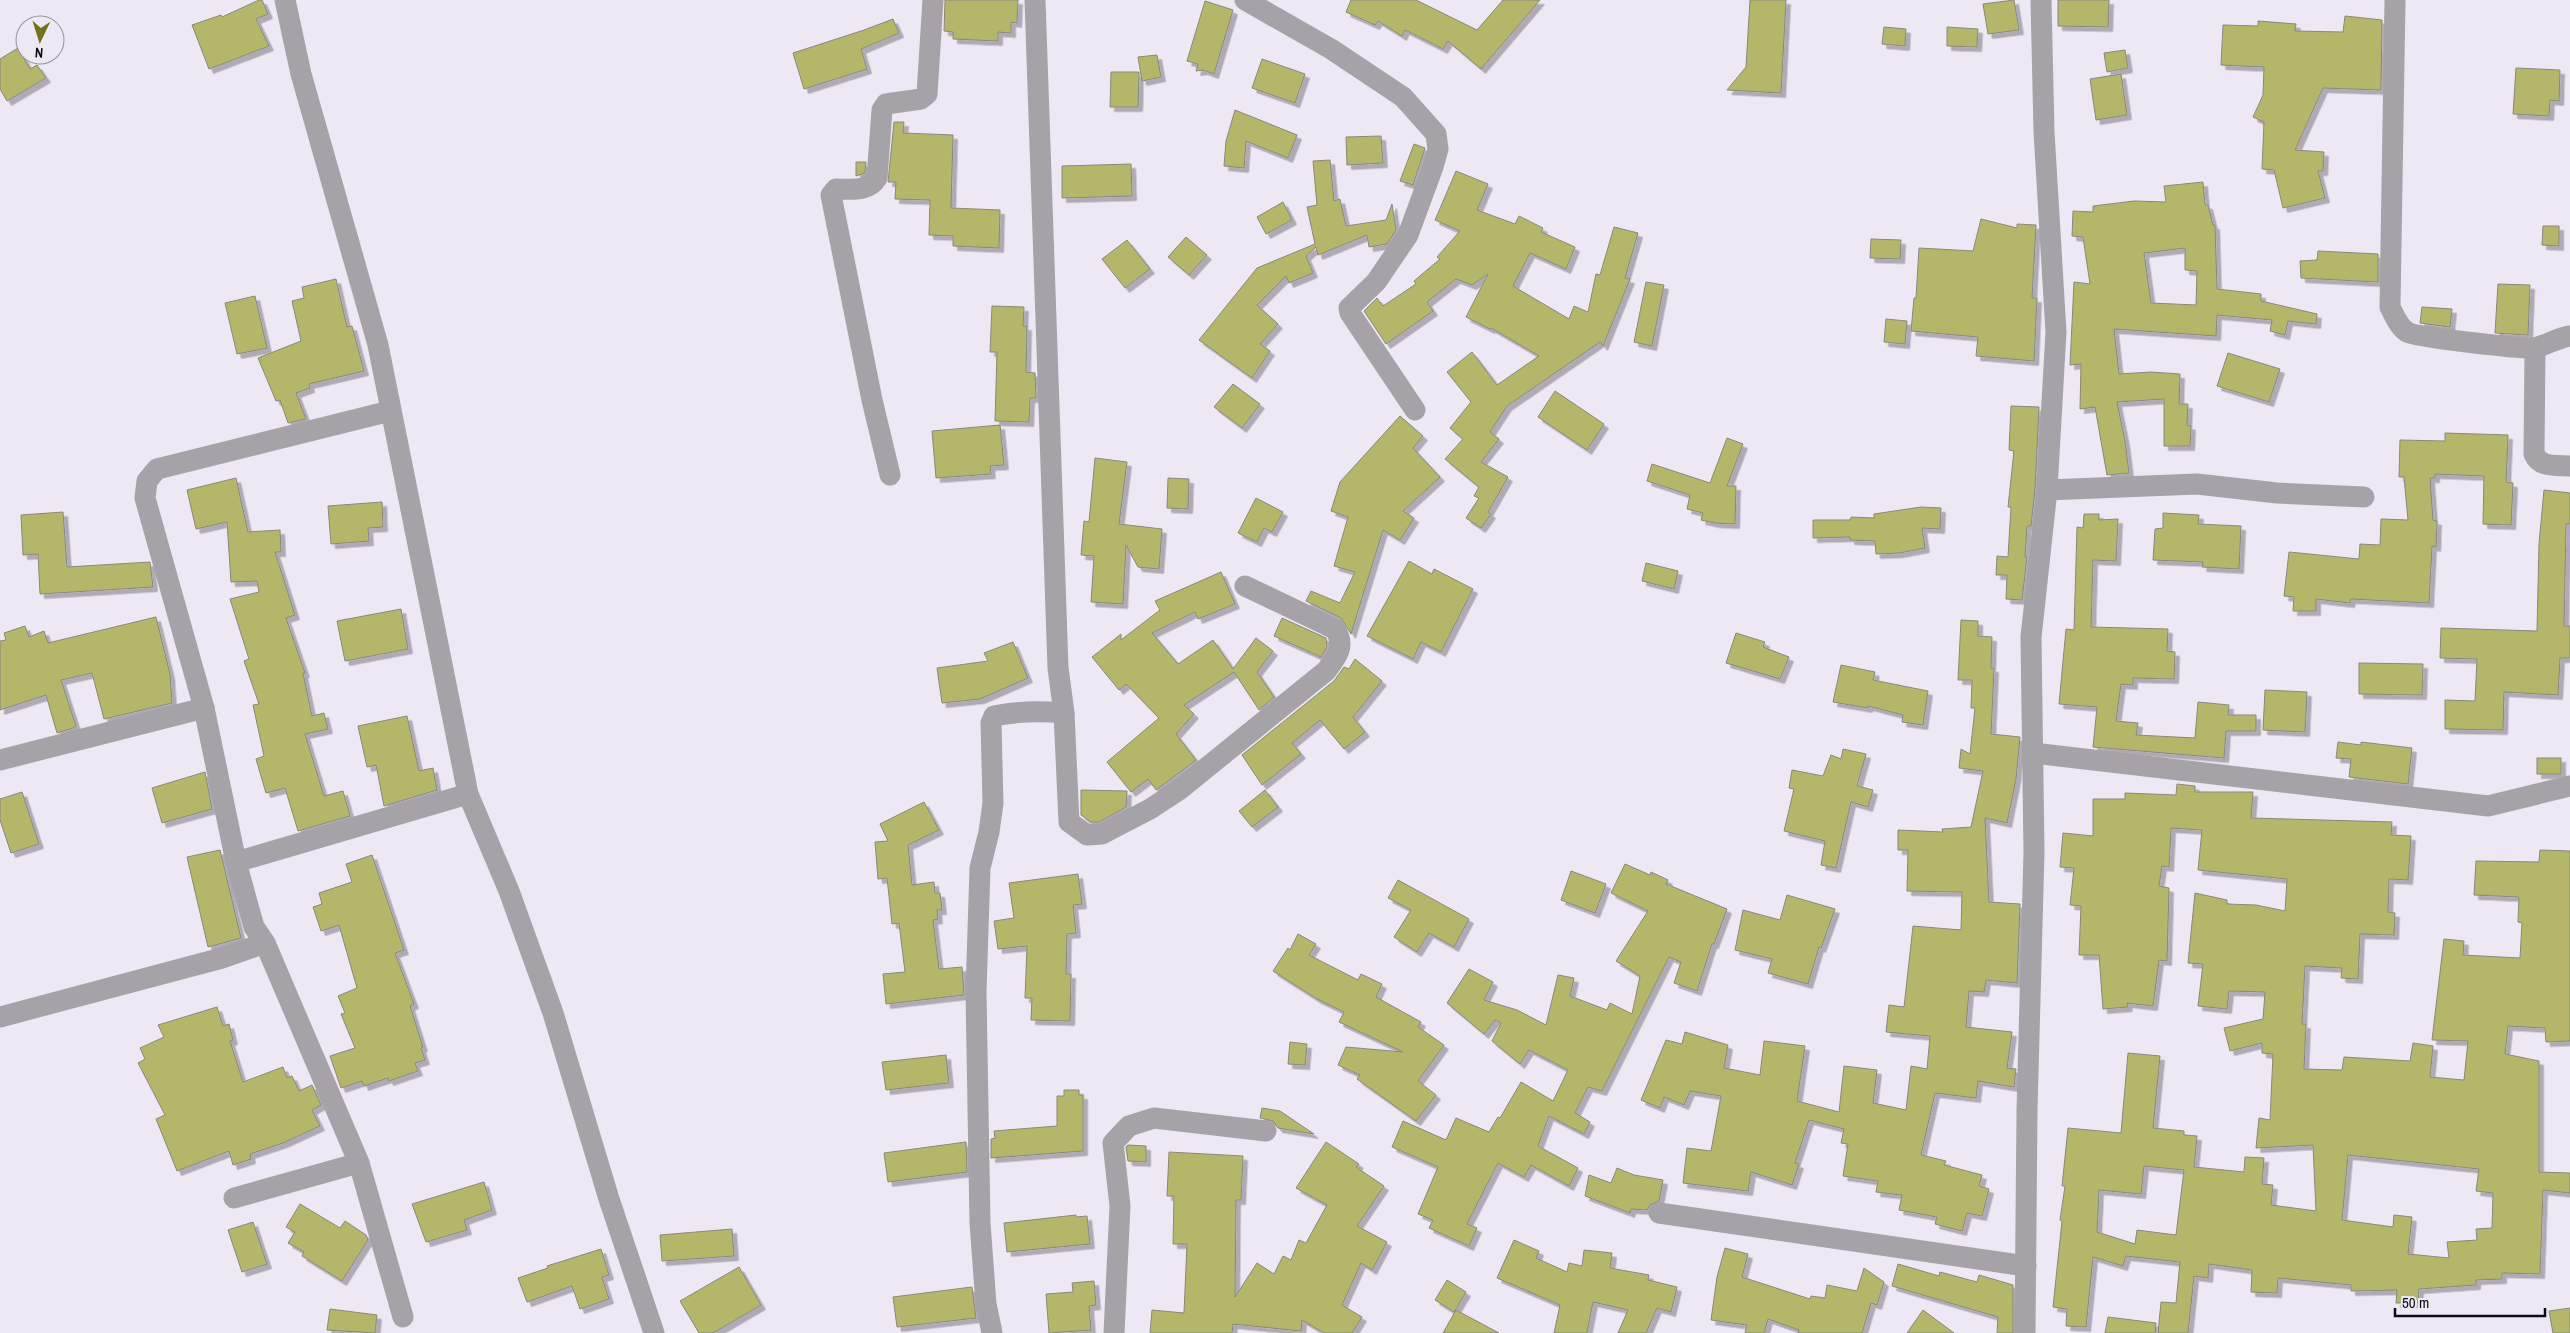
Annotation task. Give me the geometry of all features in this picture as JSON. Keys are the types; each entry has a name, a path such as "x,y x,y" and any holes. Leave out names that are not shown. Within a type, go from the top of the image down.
{"street":[{"path":"285,0 301,74 378,345 468,794 509,891 553,1013 609,1199 654,1333"},
{"path":"890,475 872,400 831,196 836,189 862,189 872,186 877,178 882,110 886,104 921,99 927,94 933,0"},
{"path":"1035,0 1058,668 1064,713 1069,822 1072,826 1088,835 1102,834 1150,809 1179,790 1326,671 1339,655 1341,639 1335,629 1246,586"},
{"path":"1245,0 1278,7 1331,48 1403,97 1436,134 1438,149 1434,167 1408,235 1376,282 1349,308 1350,313 1415,410"},
{"path":"2025,1333 2027,1110 2034,852 2031,636 2047,490 2056,332 2044,132 2041,0"},
{"path":"2395,0 2390,307 2395,317 2408,332 2436,338 2535,348 2556,338 2570,336"},
{"path":"2535,348 2534,454 2537,460 2544,465 2570,466"},
{"path":"390,411 156,468 147,481 146,498 204,708 236,862 254,927 265,943 359,1163 403,1317"},
{"path":"2047,490 2197,484 2276,493 2364,496"},
{"path":"0,760 204,708"},
{"path":"992,1333 986,1304 980,1223 976,992 980,868 989,832 993,803 990,723 994,716 1003,714 1038,711 1064,713"},
{"path":"2033,753 2488,806 2570,786"},
{"path":"236,862 468,794"},
{"path":"0,1018 222,958 265,943"},
{"path":"1114,1333 1120,1206 1113,1143 1129,1126 1154,1118 1266,1132"},
{"path":"234,1198 359,1163"},
{"path":"1659,1214 2026,1266"}],"building":[{"path":"262,0 268,14 256,19 269,46 209,69 192,25 221,15 222,17"},
{"path":"945,0 1018,0 1017,23 1011,22 1011,33 998,32 998,41 953,39 953,32 944,31"},
{"path":"1351,0 1416,0 1477,30 1503,0 1540,0 1481,69 1448,41 1443,49 1405,30 1402,36 1378,21 1375,25 1346,12"},
{"path":"1750,0 1786,0 1781,93 1727,90 1746,67"},
{"path":"2014,0 2019,30 1988,34 1983,4"},
{"path":"2058,0 2109,0 2108,27 2058,26"},
{"path":"1205,1 1233,10 1214,74 1203,70 1196,71 1198,64 1187,61"},
{"path":"2345,16 2382,20 2381,90 2323,88 2295,150 2324,152 2323,171 2318,171 2325,198 2283,208 2274,170 2262,169 2264,122 2253,117 2263,95 2264,67 2221,65 2223,25 2258,26 2258,21 2296,24 2295,31 2343,32"},
{"path":"893,19 899,33 861,49 867,69 804,89 793,53"},
{"path":"1884,27 1906,29 1905,46 1882,44"},
{"path":"1947,27 1978,29 1977,47 1947,46"},
{"path":"15,50 15,65 28,65 30,69 37,65 46,78 7,101 0,89 0,59"},
{"path":"2125,50 2128,68 2107,72 2104,53"},
{"path":"1157,55 1161,77 1142,81 1138,57"},
{"path":"1262,59 1305,74 1295,103 1252,88"},
{"path":"2516,68 2560,70 2559,101 2550,100 2549,116 2513,114"},
{"path":"1111,72 1139,72 1138,107 1110,107"},
{"path":"2121,74 2127,115 2096,120 2090,79"},
{"path":"1235,110 1297,135 1288,158 1246,141 1244,168 1224,166 1226,141"},
{"path":"894,122 904,122 903,133 953,135 951,208 1000,210 999,248 953,246 953,236 929,235 930,200 895,199 896,182 888,182"},
{"path":"1381,136 1383,163 1347,165 1346,137"},
{"path":"1414,144 1425,148 1413,185 1400,181"},
{"path":"1330,160 1334,201 1340,199 1346,226 1386,220 1392,204 1396,230 1387,244 1369,247 1367,235 1318,255 1316,247 1306,256 1313,273 1289,283 1286,276 1257,305 1278,324 1260,344 1270,351 1252,378 1199,340 1257,268 1315,244 1307,207 1317,205 1313,161"},
{"path":"856,162 866,162 865,173 856,176"},
{"path":"1131,164 1132,196 1062,198 1062,166"},
{"path":"1456,171 1488,184 1477,210 1515,224 1519,216 1543,228 1541,232 1575,247 1566,269 1530,253 1513,286 1569,319 1574,306 1588,312 1596,274 1600,275 1614,227 1638,233 1625,278 1630,279 1603,346 1600,342 1507,406 1490,432 1499,439 1481,462 1508,477 1488,512 1491,514 1481,528 1466,518 1479,498 1474,496 1479,487 1445,459 1463,439 1450,428 1471,402 1447,372 1472,352 1497,385 1539,356 1491,328 1466,317 1488,274 1472,285 1456,279 1427,302 1433,311 1386,344 1364,311 1377,298 1383,306 1416,284 1414,281 1440,259 1437,257 1460,231 1435,220"},
{"path":"2203,182 2205,205 2208,205 2213,225 2215,225 2217,289 2261,294 2261,301 2317,314 2316,324 2288,321 2285,335 2270,331 2272,320 2217,315 2216,336 2114,329 2119,374 2151,372 2180,374 2179,404 2188,404 2187,425 2191,426 2190,446 2164,446 2164,399 2117,402 2129,473 2107,475 2095,407 2080,409 2081,364 2070,365 2074,282 2090,284 2083,237 2072,236 2073,211 2093,212 2093,206 2134,201 2166,202 2164,186","holes":["2185,248 2185,270 2197,271 2196,305 2151,303 2144,253"]},
{"path":"1283,202 1292,220 1266,234 1257,217"},
{"path":"1981,219 2017,228 2017,224 2036,225 2032,298 2037,298 2034,361 1976,356 1978,337 1911,331 1914,298 1916,298 1919,248 1973,251"},
{"path":"2543,226 2559,226 2559,246 2542,245"},
{"path":"1186,237 1207,255 1189,275 1168,257"},
{"path":"1871,239 1901,240 1900,259 1870,258"},
{"path":"1127,240 1150,269 1125,288 1102,259"},
{"path":"2318,251 2378,254 2378,282 2301,278 2300,261 2317,260"},
{"path":"336,279 347,327 352,326 364,371 309,384 310,388 296,393 306,419 288,423 280,400 276,401 258,358 301,341 292,301 304,298 302,287"},
{"path":"1646,282 1664,285 1652,346 1634,342"},
{"path":"2498,284 2530,285 2528,335 2495,333"},
{"path":"255,296 267,348 237,354 225,303"},
{"path":"992,306 1024,307 1023,326 1027,326 1026,372 1035,373 1036,398 1030,398 1029,422 995,421 997,352 990,352"},
{"path":"2422,307 2452,309 2450,327 2420,323"},
{"path":"1886,319 1907,321 1905,344 1884,342"},
{"path":"2228,353 2280,369 2269,402 2217,386"},
{"path":"1233,384 1260,404 1242,428 1214,407"},
{"path":"1555,391 1604,424 1587,450 1538,417"},
{"path":"2011,406 2039,407 2035,489 2031,526 2027,526 2025,557 2027,557 2022,600 2006,599 2007,575 1996,575 1997,556 2008,557 2011,507 2008,507 2014,451 2009,450"},
{"path":"1400,416 1423,436 1413,448 1440,477 1403,511 1414,518 1400,540 1383,530 1351,634 1341,618 1306,601 1311,591 1340,603 1355,572 1334,566 1348,517 1331,511 1340,482"},
{"path":"1000,425 1004,465 990,466 991,474 936,478 932,431"},
{"path":"2445,433 2508,435 2506,482 2513,483 2511,525 2483,524 2484,476 2435,474 2435,478 2430,478 2433,520 2437,521 2436,547 2432,546 2429,603 2351,599 2350,603 2316,599 2316,611 2293,611 2294,597 2284,596 2289,552 2359,559 2360,544 2380,545 2381,519 2408,520 2404,477 2399,477 2400,440 2445,441"},
{"path":"1727,438 1743,444 1727,486 1736,486 1735,524 1701,520 1703,513 1687,509 1690,495 1647,481 1652,464 1710,483"},
{"path":"1095,458 1127,462 1119,524 1162,529 1159,569 1138,567 1126,545 1123,604 1091,602 1094,556 1081,555 1084,521 1089,522"},
{"path":"236,478 248,532 280,530 281,552 275,552 295,615 286,618 305,673 303,673 312,716 324,713 328,729 305,734 324,796 343,791 350,816 298,831 285,788 266,793 256,759 264,756 253,705 259,704 244,661 249,659 230,599 259,592 257,581 231,582 227,522 196,529 187,490"},
{"path":"1168,478 1189,479 1188,509 1167,508"},
{"path":"2544,490 2570,493 2570,524 2566,524 2564,626 2570,626 2570,658 2560,658 2558,695 2504,692 2503,730 2445,729 2445,700 2475,701 2477,659 2440,658 2441,628 2537,631 2539,544"},
{"path":"1256,498 1283,512 1272,532 1264,528 1257,542 1238,533"},
{"path":"382,502 383,527 368,528 369,541 331,544 328,506"},
{"path":"1921,507 1941,508 1940,529 1922,528 1925,548 1899,553 1876,554 1875,541 1850,540 1850,537 1813,538 1813,520 1850,520 1851,517 1874,518 1874,514"},
{"path":"63,512 67,567 150,562 153,587 40,594 38,554 23,555 21,515"},
{"path":"2163,513 2199,515 2198,524 2241,526 2239,569 2202,567 2203,562 2153,560 2155,529 2163,528"},
{"path":"2084,514 2099,514 2099,520 2118,519 2116,561 2093,560 2091,627 2168,629 2167,651 2175,652 2174,679 2133,678 2133,685 2121,684 2116,721 2138,723 2136,735 2195,738 2198,702 2229,705 2228,715 2256,715 2256,731 2226,731 2224,758 2093,747 2097,707 2059,704 2066,629 2074,630 2077,527 2083,528"},
{"path":"1409,561 1432,574 1434,569 1473,589 1441,652 1421,642 1413,659 1367,636"},
{"path":"1646,563 1678,571 1674,589 1642,581"},
{"path":"1221,572 1235,604 1198,619 1195,612 1152,633 1178,664 1213,640 1233,669 1256,638 1273,651 1257,672 1274,697 1259,710 1234,672 1184,705 1194,714 1176,734 1196,760 1156,790 1148,779 1131,792 1107,762 1159,718 1126,684 1119,690 1092,657 1121,634 1121,640 1160,610 1155,601"},
{"path":"401,609 408,649 345,661 337,621"},
{"path":"156,617 170,674 172,703 104,719 92,673 61,680 76,726 73,728 57,733 46,695 0,710 0,641 6,640 4,633 25,626 29,637 44,631 48,643"},
{"path":"1282,618 1326,638 1327,647 1321,657 1274,636"},
{"path":"1961,620 1978,621 1978,636 1992,637 1991,668 1994,668 1991,734 2020,737 2016,779 2007,823 1985,818 1989,902 2020,904 2017,983 1986,980 1984,992 1969,991 1966,1027 2012,1032 2007,1068 2016,1069 2014,1087 1978,1081 1976,1098 1935,1093 1921,1155 1946,1161 1944,1165 1982,1175 1979,1186 1989,1189 1982,1216 1967,1213 1962,1231 1935,1224 1937,1217 1899,1210 1902,1195 1876,1192 1878,1181 1843,1176 1848,1144 1841,1143 1844,1129 1809,1120 1795,1163 1799,1164 1792,1185 1751,1172 1748,1191 1683,1183 1687,1148 1711,1151 1721,1096 1690,1091 1684,1105 1664,1097 1660,1108 1641,1100 1666,1040 1682,1044 1685,1032 1728,1045 1724,1068 1760,1075 1764,1041 1805,1046 1797,1101 1839,1112 1844,1066 1877,1070 1873,1103 1906,1110 1911,1066 1927,1069 1930,1036 1886,1032 1889,1005 1904,1007 1913,926 1961,930 1962,892 1907,891 1908,850 1898,850 1898,830 1943,832 1942,829 1971,827 1983,771 1959,768 1961,749 1970,754 1975,708 1971,708 1972,680 1958,680"},
{"path":"1736,633 1765,642 1763,647 1789,657 1780,679 1726,663"},
{"path":"1013,642 1028,678 980,699 942,703 937,668 988,661 984,653"},
{"path":"1355,659 1382,681 1353,717 1365,732 1344,749 1320,720 1292,743 1301,754 1262,785 1242,755 1334,681 1344,667 1349,669"},
{"path":"2359,663 2423,664 2422,695 2359,694"},
{"path":"1841,665 1875,672 1873,680 1928,691 1923,725 1902,722 1903,715 1868,706 1868,708 1833,702"},
{"path":"2265,690 2307,692 2305,732 2263,730"},
{"path":"407,716 419,771 433,768 437,790 384,806 376,765 367,767 358,726"},
{"path":"2338,742 2361,745 2361,742 2412,748 2408,784 2349,777 2351,759 2336,758"},
{"path":"1843,749 1866,754 1857,786 1873,790 1868,807 1851,802 1836,868 1821,865 1825,841 1784,831 1794,789 1789,788 1792,770 1823,776 1831,755 1841,759"},
{"path":"2537,758 2561,758 2561,774 2537,774"},
{"path":"205,772 212,809 162,823 152,788"},
{"path":"2177,784 2195,786 2195,792 2253,792 2251,818 2392,822 2391,835 2411,836 2408,880 2389,879 2388,912 2395,913 2394,935 2360,934 2358,979 2341,978 2342,968 2305,966 2302,1024 2306,1024 2304,1069 2342,1070 2344,1057 2410,1061 2413,1043 2433,1046 2430,1077 2464,1080 2468,1041 2432,1040 2444,939 2464,941 2463,955 2520,958 2522,923 2518,922 2519,897 2474,895 2476,861 2539,862 2540,850 2570,851 2570,1041 2546,1042 2545,1028 2508,1026 2505,1054 2539,1061 2539,1172 2570,1173 2570,1193 2543,1190 2540,1274 2502,1273 2502,1279 2476,1280 2476,1285 2419,1289 2418,1303 2396,1303 2397,1290 2351,1291 2351,1285 2278,1278 2277,1293 2251,1292 2252,1270 2209,1264 2208,1278 2194,1276 2188,1333 2158,1333 2161,1302 2176,1303 2180,1262 2126,1256 2123,1266 2093,1257 2086,1327 2066,1326 2067,1309 2053,1307 2062,1221 2060,1220 2065,1186 2062,1186 2068,1128 2121,1133 2128,1053 2160,1056 2153,1128 2184,1131 2184,1135 2197,1136 2194,1167 2244,1172 2245,1157 2264,1158 2262,1184 2273,1185 2271,1205 2316,1211 2313,1145 2256,1148 2259,1118 2270,1120 2273,1054 2262,1053 2262,1043 2230,1051 2224,1028 2263,1019 2265,992 2229,991 2227,1009 2198,1006 2203,964 2188,963 2195,893 2227,900 2227,904 2256,905 2285,911 2287,879 2198,870 2202,830 2171,828 2169,867 2162,866 2159,886 2169,888 2167,961 2159,960 2153,1006 2127,1003 2128,1007 2103,1009 2099,955 2079,955 2081,906 2070,905 2074,868 2060,867 2063,833 2093,836 2093,799 2125,799 2125,793 2176,795","holes":["2348,1155 2479,1169 2476,1191 2493,1193 2492,1228 2476,1229 2477,1240 2447,1242 2449,1258 2408,1254 2412,1217 2394,1215 2393,1227 2342,1220","2144,1166 2184,1170 2176,1235 2137,1230 2135,1244 2097,1232 2099,1190 2141,1194"]},
{"path":"1081,790 1127,791 1126,807 1099,822 1091,822 1081,815"},
{"path":"1265,790 1278,807 1252,827 1239,811"},
{"path":"22,792 39,844 11,853 0,820 0,799"},
{"path":"924,802 939,830 908,845 912,885 934,882 935,893 940,893 942,910 937,910 938,919 933,920 939,969 962,967 964,995 886,1004 883,974 905,972 899,923 892,924 887,878 878,879 875,842 888,841 880,824"},
{"path":"220,850 241,938 208,947 187,857"},
{"path":"372,855 404,950 395,953 414,1004 410,1006 423,1047 421,1048 425,1060 415,1063 418,1071 389,1081 388,1078 364,1086 362,1081 341,1088 330,1056 355,1048 341,1014 345,1013 338,996 357,988 339,925 321,931 313,907 322,904 319,893 352,882 346,864"},
{"path":"1625,864 1650,875 1651,872 1668,880 1666,884 1727,909 1714,944 1712,944 1697,991 1674,983 1681,962 1669,957 1602,1091 1588,1087 1575,1113 1590,1122 1584,1134 1549,1116 1538,1146 1578,1168 1569,1186 1531,1165 1524,1177 1498,1163 1467,1224 1477,1228 1469,1246 1429,1228 1433,1220 1418,1214 1438,1167 1392,1147 1403,1121 1446,1140 1456,1118 1489,1132 1498,1117 1500,1118 1521,1082 1553,1101 1568,1070 1529,1050 1520,1064 1492,1041 1501,1023 1495,1020 1484,1034 1447,1003 1469,969 1493,982 1484,1000 1517,1010 1546,1025 1558,975 1574,978 1570,996 1607,1010 1610,1003 1632,1014 1640,976 1616,961 1648,911 1611,893"},
{"path":"1571,871 1606,884 1595,913 1561,900"},
{"path":"1078,874 1082,904 1073,905 1076,933 1067,934 1066,974 1071,974 1070,1021 1031,1020 1032,998 1025,998 1027,946 998,949 994,921 1014,918 1009,883"},
{"path":"1398,880 1469,919 1454,947 1429,933 1417,952 1394,937 1411,910 1388,898"},
{"path":"1787,895 1835,909 1821,948 1819,947 1808,984 1768,973 1772,959 1735,950 1743,910 1780,920"},
{"path":"1298,934 1316,944 1309,955 1358,980 1361,974 1382,984 1376,997 1421,1022 1418,1027 1444,1045 1418,1081 1436,1095 1416,1121 1357,1079 1360,1075 1338,1065 1346,1047 1403,1052 1339,1022 1344,1012 1317,999 1273,971 1288,948 1290,950"},
{"path":"217,1007 223,1026 229,1024 233,1040 230,1041 243,1082 283,1067 287,1078 292,1076 299,1091 312,1085 321,1105 312,1110 320,1126 283,1143 250,1154 251,1159 233,1165 229,1151 177,1171 156,1119 165,1115 138,1063 145,1059 140,1048 164,1037 158,1025"},
{"path":"1290,1042 1307,1044 1305,1065 1288,1064"},
{"path":"946,1055 949,1083 886,1090 882,1062"},
{"path":"1064,1090 1079,1090 1079,1095 1083,1095 1083,1151 991,1158 991,1139 995,1138 994,1131 1057,1126 1057,1096 1064,1096"},
{"path":"1262,1108 1280,1111 1314,1134 1278,1128 1273,1121 1260,1118"},
{"path":"966,1142 967,1172 888,1182 884,1153"},
{"path":"1326,1142 1359,1164 1356,1167 1384,1186 1357,1226 1387,1242 1372,1270 1361,1263 1342,1305 1362,1317 1352,1333 1324,1333 1302,1320 1301,1331 1233,1324 1232,1333 1150,1333 1152,1310 1184,1313 1187,1244 1173,1244 1174,1196 1167,1196 1169,1152 1243,1156 1241,1200 1236,1200 1235,1297 1257,1263 1274,1274 1283,1256 1291,1260 1299,1240 1306,1243 1327,1205 1296,1188"},
{"path":"1128,1145 1146,1146 1146,1162 1128,1161 1126,1147"},
{"path":"1617,1168 1634,1175 1663,1180 1659,1201 1650,1205 1647,1210 1631,1209 1630,1213 1585,1196 1589,1175 1611,1183"},
{"path":"484,1182 492,1210 464,1220 467,1230 426,1242 412,1204"},
{"path":"300,1204 340,1228 345,1221 366,1235 368,1240 342,1281 302,1256 304,1252 288,1243 295,1232 286,1227"},
{"path":"1076,1215 1076,1217 1087,1216 1090,1244 1007,1252 1004,1223"},
{"path":"253,1222 267,1264 242,1272 228,1230"},
{"path":"732,1229 734,1256 662,1261 660,1235"},
{"path":"1514,1240 1539,1251 1536,1258 1567,1272 1569,1263 1582,1266 1584,1250 1612,1253 1610,1268 1649,1275 1648,1280 1677,1287 1671,1312 1657,1308 1646,1333 1618,1333 1628,1310 1593,1302 1587,1333 1554,1333 1560,1305 1497,1278"},
{"path":"1725,1248 1748,1254 1742,1277 1810,1299 1811,1296 1825,1298 1827,1285 1857,1291 1864,1268 1884,1282 1877,1305 1871,1303 1862,1333 1798,1333 1799,1330 1768,1319 1764,1333 1745,1333 1747,1325 1711,1320 1717,1277"},
{"path":"601,1249 609,1275 602,1277 609,1299 580,1309 572,1286 527,1302 518,1278 548,1268 547,1266"},
{"path":"1898,1264 1939,1276 1940,1272 1977,1282 1979,1275 2013,1285 2013,1333 1997,1333 1998,1317 1892,1286"},
{"path":"739,1267 761,1305 713,1333 699,1333 680,1301"},
{"path":"1447,1280 1466,1292 1454,1312 1435,1300"},
{"path":"1094,1281 1096,1305 1089,1306 1091,1330 1049,1333 1046,1294 1073,1292 1072,1283"},
{"path":"972,1287 976,1318 897,1327 893,1297"},
{"path":"2570,1308 2570,1333 2553,1333 2549,1311"},
{"path":"330,1309 377,1315 375,1333 327,1330"},
{"path":"1456,1310 1499,1333 1443,1333"},
{"path":"1923,1310 1954,1333 1907,1333"},
{"path":"2108,1317 2156,1323 2155,1333 2105,1333"}]}
